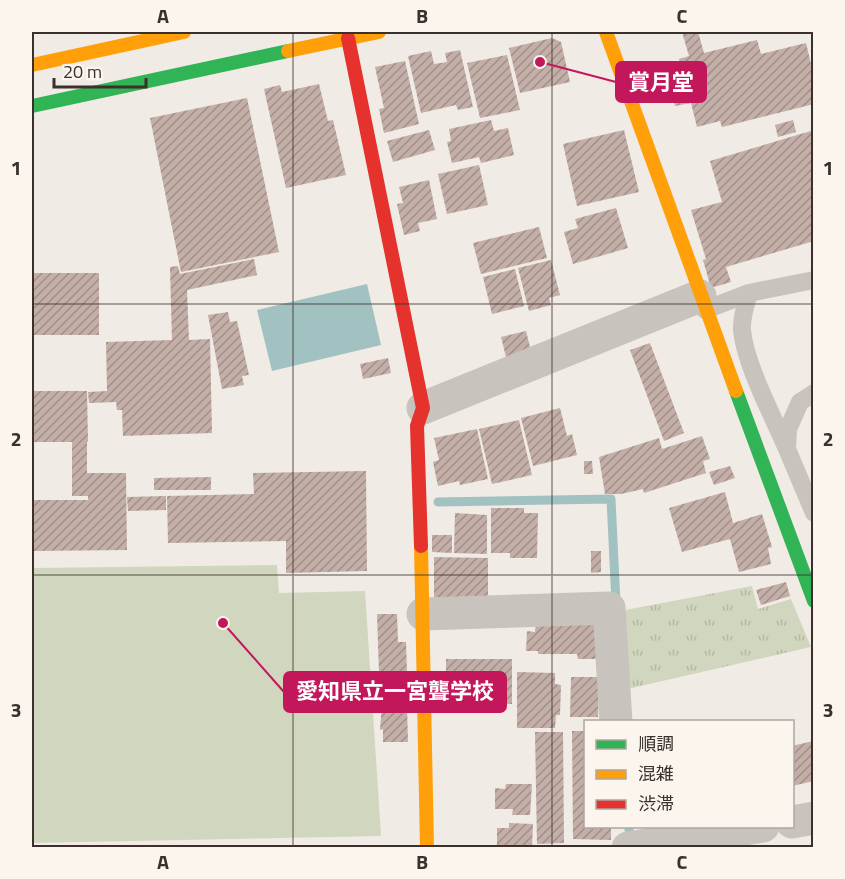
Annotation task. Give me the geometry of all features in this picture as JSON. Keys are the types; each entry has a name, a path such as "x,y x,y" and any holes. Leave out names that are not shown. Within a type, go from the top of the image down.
{"main road":[{"path":"32,65 184,32"},
{"path":"32,106 379,32"},
{"path":"606,32 702,303 813,601"},
{"path":"348,38 423,408 417,426 427,848"}],"street":[{"path":"423,408 702,303"},
{"path":"423,614 609,608 616,720"},
{"path":"794,822 813,818"},
{"path":"622,828 626,848 750,828"}],"lane":[{"path":"702,303 813,280"},
{"path":"749,293 741,329 746,349 813,513"},
{"path":"787,449 788,429 800,402 813,393"}],"green space":[{"path":"277,565 279,593 365,591 381,836 32,843 32,568"},
{"path":"752,586 758,609 791,599 811,647 623,690 620,611"}],"water":[{"path":"367,284 381,345 272,371 257,310"}],"building":[{"path":"682,32 698,32 704,53 757,40 761,54 806,43 814,76 814,104 722,127 720,121 697,127 691,103 675,106 669,80 684,77 679,59 689,56"},
{"path":"552,38 561,42 570,82 520,93 509,48"},
{"path":"460,50 473,107 458,110 456,105 421,113 408,56 431,51 434,64 447,62 445,53"},
{"path":"507,55 520,110 480,118 467,63"},
{"path":"405,61 419,124 384,133 379,109 384,108 375,67"},
{"path":"319,84 328,121 333,120 346,175 286,188 264,89 280,85 282,92"},
{"path":"247,98 279,252 181,272 150,118"},
{"path":"491,120 494,131 508,128 514,155 481,163 479,157 452,163 447,142 451,141 449,129"},
{"path":"793,120 796,132 778,137 775,125"},
{"path":"429,130 435,150 393,162 387,141"},
{"path":"624,130 639,192 577,206 563,144"},
{"path":"814,130 814,241 726,267 731,282 711,288 703,260 706,259 691,210 722,202 710,161"},
{"path":"479,165 488,205 447,214 438,174"},
{"path":"429,180 437,219 418,223 420,231 404,235 397,204 403,203 399,187"},
{"path":"616,208 628,248 573,264 564,232 578,228 575,219"},
{"path":"539,227 547,258 481,274 473,243"},
{"path":"254,259 257,275 187,290 189,340 210,339 212,433 123,436 122,410 117,410 116,402 89,403 88,392 107,391 106,342 172,340 170,267 178,266 180,274"},
{"path":"551,260 560,295 549,298 551,305 529,311 518,268"},
{"path":"515,269 524,306 492,314 483,277"},
{"path":"32,273 99,273 99,335 32,335"},
{"path":"228,312 230,322 237,321 249,375 242,376 244,385 222,389 208,315"},
{"path":"526,331 531,351 506,357 501,337"},
{"path":"650,343 684,433 664,441 630,350"},
{"path":"388,358 391,373 363,379 360,364"},
{"path":"32,391 87,391 88,442 32,442"},
{"path":"560,408 567,436 572,434 577,455 533,466 521,418"},
{"path":"519,420 532,475 492,484 479,429"},
{"path":"477,429 488,479 460,485 459,481 438,486 433,462 439,460 434,438"},
{"path":"702,436 710,459 703,461 706,473 644,493 643,489 621,494 605,494 599,457 659,438 662,449"},
{"path":"72,442 87,442 87,473 126,473 127,550 32,551 32,500 88,500 88,496 72,496"},
{"path":"584,461 592,461 593,474 584,474"},
{"path":"730,466 735,478 714,485 709,472"},
{"path":"366,471 367,571 286,573 286,541 168,543 167,496 254,494 253,473"},
{"path":"211,477 211,490 154,490 154,478"},
{"path":"725,492 733,523 762,514 772,547 768,548 771,564 739,572 730,539 682,552 669,508"},
{"path":"166,496 166,510 128,511 127,497"},
{"path":"491,508 524,508 524,513 538,513 537,558 510,558 510,553 491,553"},
{"path":"455,513 487,515 487,554 454,553"},
{"path":"432,535 452,535 452,553 432,552"},
{"path":"591,551 601,551 601,572 591,573"},
{"path":"434,557 488,558 488,599 434,597"},
{"path":"786,582 790,596 761,605 756,590"},
{"path":"377,614 397,614 398,642 406,642 408,703 380,704"},
{"path":"536,621 599,621 599,659 578,659 577,654 538,654 538,651 526,651 527,631 535,632"},
{"path":"446,659 512,659 512,704 498,704 498,709 485,709 484,705 475,705 475,709 457,709 457,703 446,703"},
{"path":"517,672 555,673 555,684 561,685 560,715 556,715 555,728 517,728"},
{"path":"571,677 599,677 598,717 570,717"},
{"path":"407,704 408,742 383,742 383,729 380,730 382,705"},
{"path":"572,731 584,731 584,828 611,828 611,840 573,839"},
{"path":"535,732 563,732 564,843 537,844"},
{"path":"813,741 814,781 794,786 794,746"},
{"path":"506,784 532,784 530,815 512,815 513,809 495,809 495,788 505,789"},
{"path":"509,823 533,824 532,848 497,848 497,828 509,828"}],"waterway":[{"path":"438,502 611,499 616,603"}],"traffic: fast":[{"path":"32,106 288,51"},
{"path":"736,391 814,601"}],"traffic: slow":[{"path":"32,65 184,32"},
{"path":"288,51 379,32"},
{"path":"606,32 736,391"},
{"path":"421,546 427,848"}],"traffic: jam":[{"path":"348,38 423,408 417,426 421,546"}],"place":[{"name":"賞月堂","path":"540,62"},
{"name":"愛知県立一宮聾学校","path":"223,623"}]}
